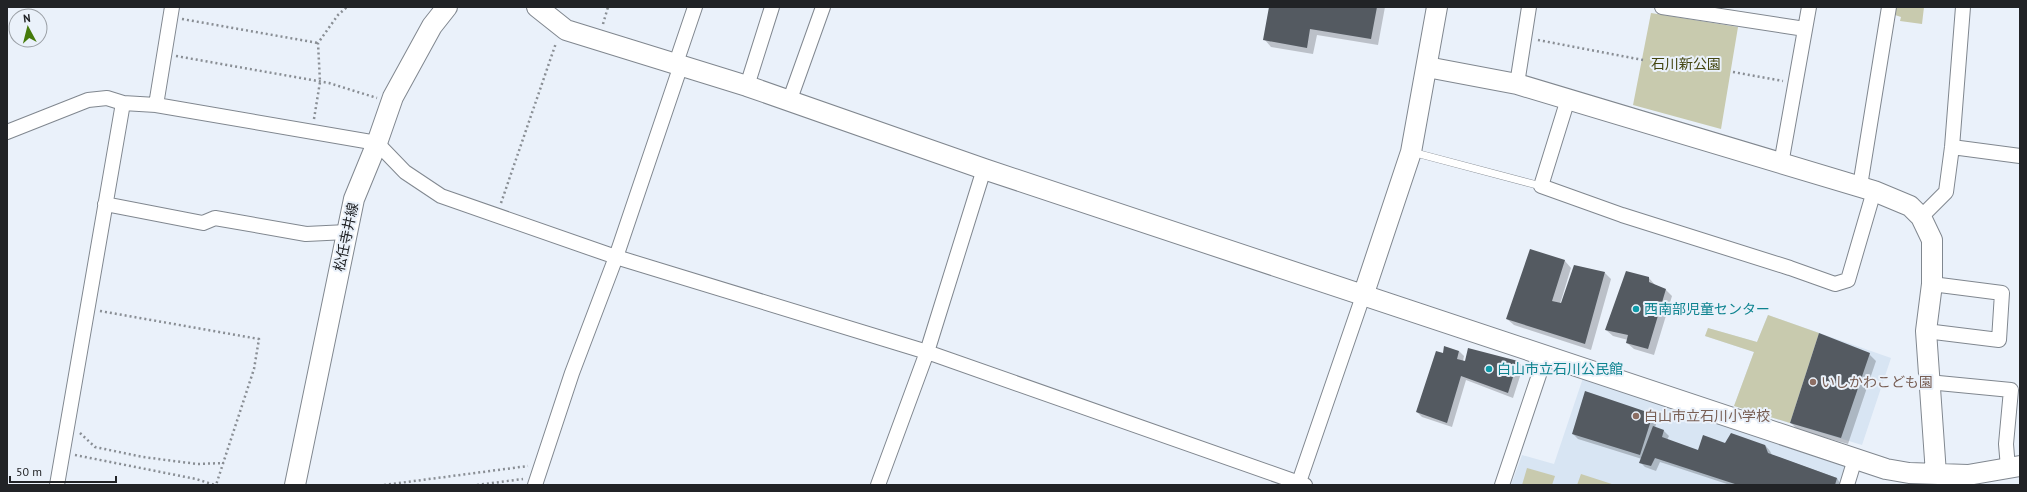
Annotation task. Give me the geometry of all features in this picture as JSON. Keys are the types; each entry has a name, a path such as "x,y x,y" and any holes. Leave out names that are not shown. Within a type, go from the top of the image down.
{"street":[{"name":"松任寺井線","path":"295,485 354,199 377,143 391,103 432,26 447,7"},
{"path":"537,7 566,30 747,86 789,102 984,169 1545,357 1886,469 1932,479 1968,475 2014,467 2006,444 2011,390 1928,382"},
{"path":"537,481 572,373 616,256 678,64 694,7"},
{"path":"747,86 772,7"},
{"path":"789,102 823,7"},
{"path":"7,132 88,100 107,98 123,103 156,105 377,143 405,172 441,196 616,256 927,352 1300,484 1411,152 1437,7"},
{"path":"1517,84 1529,7"},
{"path":"1662,7 1715,11 1805,29"},
{"path":"1781,164 1809,7"},
{"path":"1568,100 1541,186 1622,215 1790,268 1835,284 1848,280 1867,189 1889,7"},
{"path":"1921,217 1946,192 1952,147 1963,7"},
{"path":"156,105 171,12"},
{"path":"1427,67 1517,84 1867,189 1910,206 1921,217 1932,240 1932,284 1926,331 1932,479"},
{"path":"58,485 123,103"},
{"path":"1952,147 2020,156"},
{"path":"878,485 927,352 984,169"},
{"path":"105,204 203,224 215,218 306,234 347,232"},
{"path":"1926,331 1999,340 2002,293 1932,284"},
{"path":"1502,485 1545,357"},
{"path":"1847,485 1855,459"}],"lane":[{"path":"1411,152 1541,186"}],"path":[{"path":"312,132 320,82 318,43 338,15 347,7"},
{"path":"171,12 318,43"},
{"path":"497,215 561,26"},
{"path":"1524,37 1643,60"},
{"path":"164,53 320,82 391,103"},
{"path":"1733,72 1796,82"},
{"path":"63,452 91,460 196,479 215,485 224,462 254,369 259,339 87,308"},
{"path":"69,418 79,432 95,447 143,457 197,464 224,462"},
{"path":"384,485 543,464"},
{"path":"477,485 537,481"}],"shaded area":[{"name":"いしかわこども園","path":"1768,315 1891,358 1862,445 1734,406 1754,352 1705,336 1708,328 1757,342"},
{"name":"白山市立石川小学校","path":"1583,378 1847,464 1839,485 1511,485 1522,455 1554,464"}],"green space":[{"path":"1896,7 1924,7 1922,24 1900,21 1901,17 1895,15"},
{"name":"石川新公園","path":"1651,13 1738,27 1721,129 1633,105"},
{"path":"1768,315 1819,333 1790,423 1734,406 1754,352 1705,336 1708,328 1757,342"},
{"path":"1527,468 1555,476 1552,485 1522,485"},
{"path":"1581,474 1615,485 1577,485"}],"building":[{"path":"1269,7 1377,7 1371,39 1310,29 1307,48 1263,40"},
{"path":"1530,249 1565,260 1552,301 1561,303 1574,265 1605,272 1585,344 1506,319"},
{"name":"西南部児童センター","path":"1626,271 1649,277 1649,282 1666,289 1648,349 1626,343 1628,335 1605,330"},
{"path":"1819,333 1870,353 1841,438 1790,423"},
{"path":"1444,346 1459,351 1457,359 1465,361 1468,348 1518,361 1508,393 1461,376 1447,423 1416,412 1436,351 1443,353"},
{"path":"1585,391 1653,414 1640,455 1572,434"},
{"path":"1653,426 1664,430 1662,437 1698,450 1703,435 1725,443 1731,433 1765,445 1768,453 1837,478 1835,485 1738,485 1655,458 1651,466 1639,463"}],"place":[{"name":"西南部児童センター","path":"1636,309"},
{"name":"白山市立石川公民館","path":"1489,369"},
{"name":"いしかわこども園","path":"1813,382"},
{"name":"白山市立石川小学校","path":"1636,416"}]}
